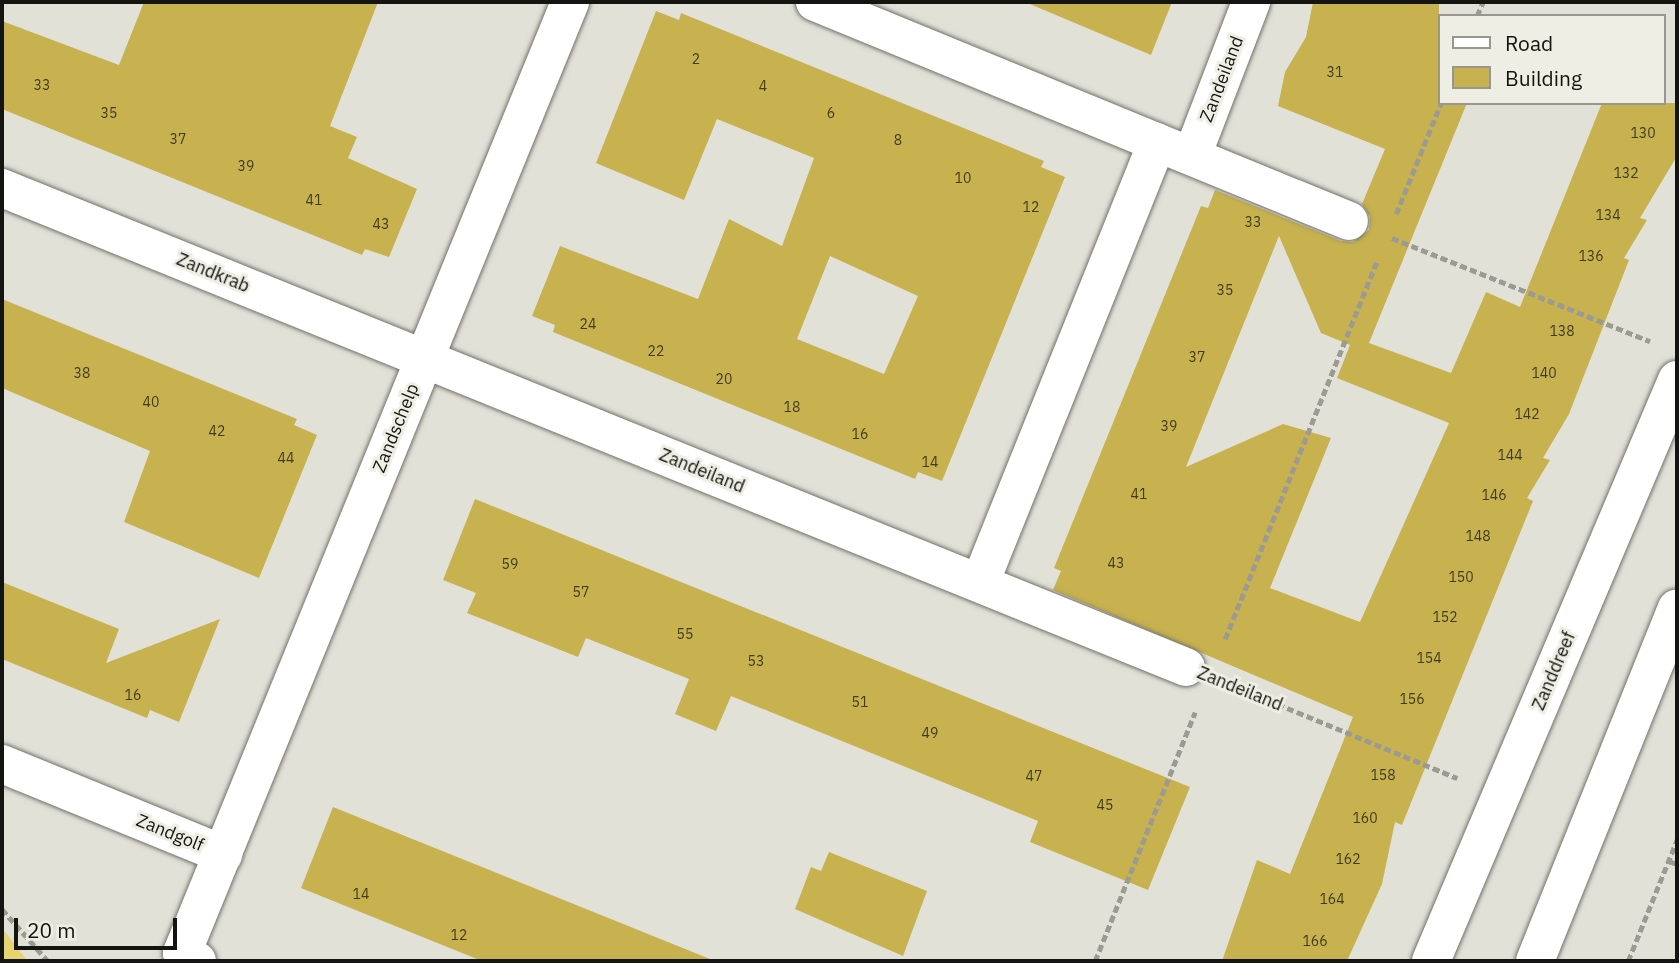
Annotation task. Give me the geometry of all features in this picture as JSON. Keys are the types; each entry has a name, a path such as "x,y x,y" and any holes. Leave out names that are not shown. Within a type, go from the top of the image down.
{"street":[{"name":"Zandschelp","path":"223,854 570,2"},
{"path":"815,2 1349,221"},
{"name":"Zandeiland","path":"1192,156 1251,2"},
{"path":"980,583 1157,142"},
{"name":"Zandkrab","path":"2,188 424,359"},
{"name":"Zandeiland","path":"424,359 1198,671"},
{"name":"Zanddreef","path":"1431,961 1677,380"},
{"path":"1535,961 1677,608"},
{"name":"Zandgolf","path":"2,764 223,854 182,953 197,961"}],"path":[{"path":"1095,961 1198,671 1387,236 1440,105"},
{"path":"1349,221 1652,342"},
{"name":"Zandeiland","path":"1198,671 1501,796"},
{"path":"1628,961 1677,840"},
{"path":"1669,861 1677,864"},
{"path":"2,909 48,961"}],"shaded area":[{"path":"2,928 26,959 29,961 2,961"}],"building":[{"path":"144,2 378,2 330,126 357,137 348,158 417,189 389,257 365,249 362,255 2,109 2,21 119,65"},
{"path":"1025,2 1172,2 1151,55"},
{"path":"1313,2 1439,2 1438,105 1466,105 1369,343 1451,373 1486,292 1520,307 1601,105 1677,103 1677,156 1640,218 1647,220 1624,258 1629,260 1569,414 1543,458 1550,460 1527,498 1533,501 1402,825 1395,822 1382,884 1347,961 1222,961 1257,860 1290,874 1353,717 1053,590 1061,571 1054,568 1201,206 1208,208 1215,190 1341,241 1353,242 1369,230 1370,217 1362,204 1385,149 1278,106 1285,72 1306,37","holes":["1279,236 1321,333 1350,345 1337,378 1449,423 1360,622 1270,588 1331,438 1283,424 1186,467"]},
{"path":"656,11 679,20 681,13 1044,161 1041,167 1065,177 942,481 918,472 915,479 553,332 555,325 532,316 560,246 698,299 729,219 782,246 814,158 717,119 684,200 596,163","holes":["830,256 918,296 884,374 797,339"]},
{"path":"2,299 297,419 294,425 317,435 259,578 124,522 150,451 2,388"},
{"path":"475,499 1190,787 1148,890 1030,842 1038,821 864,750 731,696 716,731 675,714 689,679 586,638 578,657 467,613 476,593 443,580"},
{"path":"2,582 119,629 106,663 220,619 179,722 150,710 147,718 2,659"},
{"path":"333,807 710,961 482,961 301,888"},
{"path":"829,852 927,891 903,956 795,909 811,867 821,871"}]}
